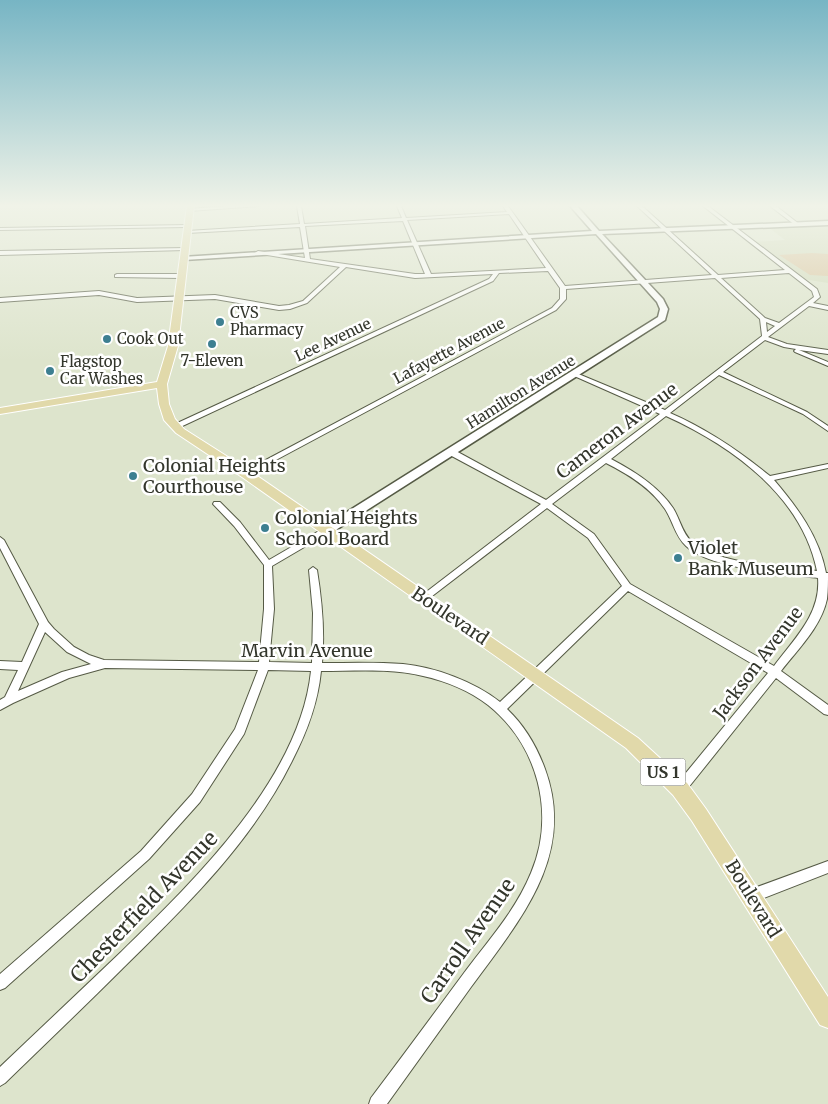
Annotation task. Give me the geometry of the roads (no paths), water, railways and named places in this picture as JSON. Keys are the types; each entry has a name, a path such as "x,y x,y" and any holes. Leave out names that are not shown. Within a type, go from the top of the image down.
{"main road":[{"name":"Boulevard","path":"183,258 173,346 162,384 164,404 170,420 176,427 536,674 632,743 680,789 714,838 828,1017"},
{"path":"0,411 162,384"}],"street":[{"path":"290,258 429,276 550,269"},
{"path":"421,258 429,276"},
{"path":"542,258 563,288 790,271"},
{"name":"Hamilton Avenue","path":"268,565 327,530 662,318 664,313 662,304 621,258"},
{"path":"696,258 763,319 780,326"},
{"path":"772,258 818,295 809,304"},
{"path":"0,300 99,293 137,300 215,297 279,308 290,307 308,300 344,266"},
{"name":"Lee Avenue","path":"176,427 491,280 498,272"},
{"path":"117,276 181,276"},
{"name":"Lafayette Avenue","path":"246,474 554,309 563,299 563,288"},
{"path":"809,304 828,308"},
{"name":"Cameron Avenue","path":"424,598 809,304"},
{"path":"763,319 765,338 828,364"},
{"path":"786,346 828,352"},
{"path":"719,373 805,413 828,429"},
{"name":"Jackson Avenue","path":"574,374 665,414 723,444 748,461 768,479 796,510 816,551 825,576 822,599 803,636 680,789"},
{"path":"451,452 547,504 591,536 627,586 775,672 828,711"},
{"path":"605,459 629,472 651,488 671,512 686,541 701,552 725,560 825,576"},
{"path":"768,479 828,466"},
{"path":"217,504 237,524 268,565"},
{"name":"Marvin Avenue","path":"0,540 44,624 66,648 80,656 105,664 404,668 424,672 468,688 500,708"},
{"name":"Chesterfield Avenue","path":"0,983 145,855 196,798 240,731 264,667 269,609 268,565"},
{"name":"Chesterfield Avenue","path":"0,1078 177,906 241,835 298,737 310,700 316,667 319,633 313,570"},
{"path":"500,708 627,586"},
{"path":"5,703 25,666 44,624"},
{"name":"Marvin Avenue","path":"5,703 50,682 105,664"},
{"path":"0,665 25,666"},
{"name":"Carroll Avenue","path":"377,1104 515,914 541,865 548,835 549,813 543,776 522,733 500,708"},
{"path":"751,896 828,867"}],"place":[{"name":"CVS Pharmacy","path":"220,322"},
{"name":"Cook Out","path":"107,339"},
{"name":"7-Eleven","path":"212,344"},
{"name":"Flagstop Car Washes","path":"50,371"},
{"name":"Colonial Heights Courthouse","path":"133,476"},
{"name":"Colonial Heights School Board","path":"265,528"},
{"name":"Violet Bank Museum","path":"678,558"}]}
